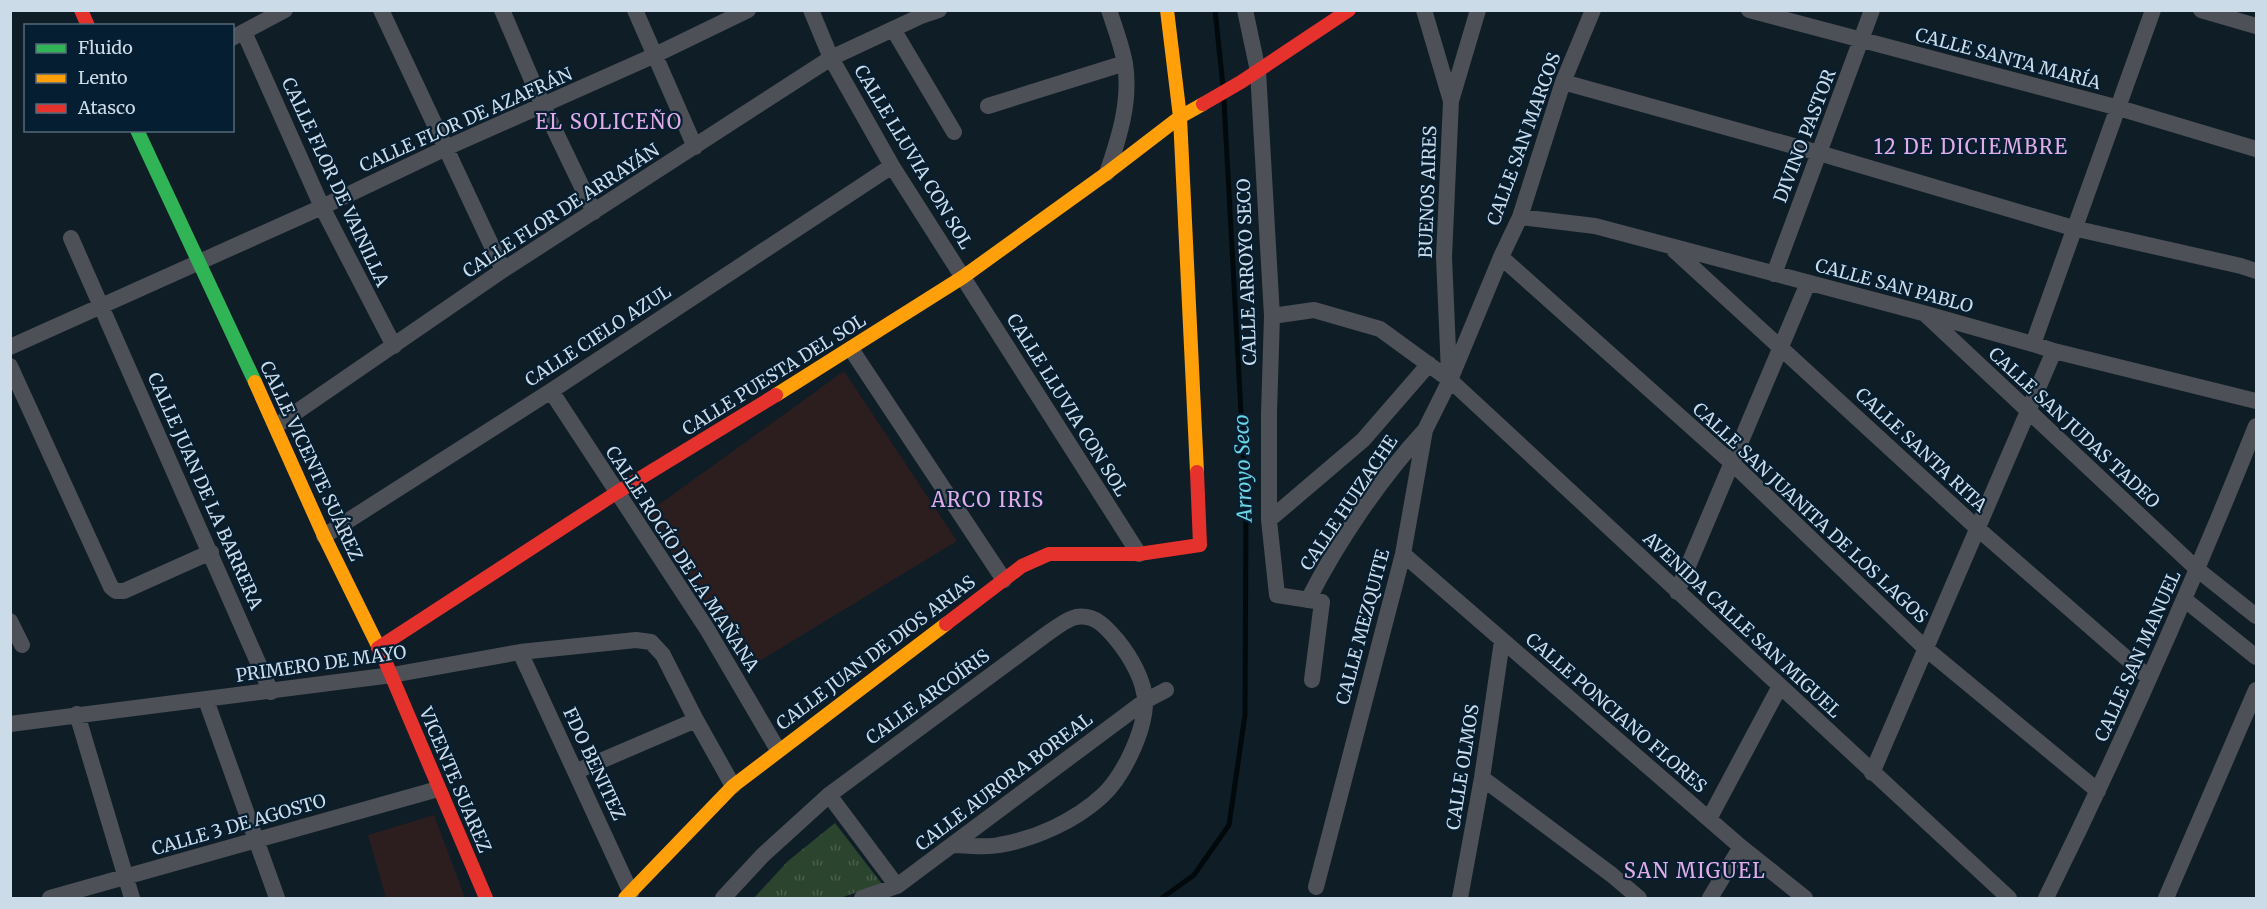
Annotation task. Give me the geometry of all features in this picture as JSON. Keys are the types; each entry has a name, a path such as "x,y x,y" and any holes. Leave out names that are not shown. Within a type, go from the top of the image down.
{"street":[{"path":"81,10 87,24"},
{"path":"238,35 285,10"},
{"path":"381,10 503,270"},
{"path":"502,10 543,106 594,212"},
{"path":"635,10 653,56 695,147"},
{"name":"CALLE FLOR DE AZAFRÁN","path":"10,347 653,56 747,10"},
{"name":"CALLE LLUVIA CON SOL","path":"811,10 831,58 892,166 1139,554"},
{"name":"CALLE FLOR DE ARRAYÁN","path":"276,426 503,270 831,58 893,29 920,13 939,10"},
{"path":"1107,173 1120,137 1126,102 1125,63 1109,10"},
{"path":"1167,10 1180,117"},
{"name":"CALLE ARROYO SECO","path":"1245,10 1258,71 1272,316 1269,520 1276,595 1315,601"},
{"name":"CALLE PUESTA DEL SOL","path":"378,648 616,493 851,349 963,276 1107,173 1180,117 1241,82 1349,10"},
{"name":"BUENOS AIRES","path":"1424,10 1451,101 1444,257 1450,380"},
{"path":"1451,101 1478,10"},
{"name":"CALLE SAN MARCOS","path":"1450,380 1520,217 1563,82 1593,10"},
{"name":"CALLE SANTA MARÍA","path":"1749,10 2120,108 2256,149"},
{"name":"DIVINO PASTOR","path":"1774,274 1872,10"},
{"path":"2033,344 2073,228 2120,108 2153,10"},
{"path":"2201,10 2256,26"},
{"path":"893,29 954,132"},
{"name":"CALLE FLOR DE VAINILLA","path":"238,35 322,207 394,346"},
{"path":"988,106 1125,63"},
{"path":"1563,82 1820,153 2073,228 2256,271"},
{"name":"CALLE JUAN DE DIOS ARIAS","path":"628,896 734,786 778,750 1022,566 1049,554 1139,554 1200,545 1180,117"},
{"name":"CALLE VICENTE SUÁREZ","path":"138,132 276,426 324,536 392,675"},
{"name":"CALLE CIELO AZUL","path":"324,536 551,391 892,166"},
{"name":"CALLE SAN PABLO","path":"1520,217 1595,226 1923,313 2054,351 2256,401"},
{"name":"CALLE JUAN DE LA BARRERA","path":"71,238 271,692"},
{"name":"CALLE SANTA RITA","path":"1671,248 1977,528 2148,677"},
{"name":"CALLE SAN JUANITA DE LOS LAGOS","path":"1501,257 1732,463 1925,648 2098,791"},
{"path":"1677,592 1808,283"},
{"name":"AVENIDA CALLE SAN MIGUEL","path":"1272,316 1314,310 1380,329 1450,380 2009,898"},
{"name":"CALLE SAN JUDAS TADEO","path":"1923,313 2198,570 2256,616"},
{"path":"851,349 1004,580"},
{"path":"1872,773 2054,351"},
{"path":"1269,520 1363,441 1429,364"},
{"path":"10,366 111,586 116,591 124,591 211,552"},
{"name":"CALLE MEZQUITE","path":"1316,887 1403,554 1425,430 1450,380"},
{"name":"CALLE ROCÍO DE LA MAÑANA","path":"551,391 707,629 778,750"},
{"name":"CALLE SAN MANUEL","path":"2046,898 2098,791 2198,570 2256,426"},
{"name":"CALLE HUIZACHE","path":"1312,680 1315,601 1327,562 1397,461 1425,430"},
{"name":"CALLE PONCIANO FLORES","path":"1403,554 1741,847 1805,898"},
{"path":"2184,599 2256,657"},
{"name":"CALLE ARCOÍRIS","path":"723,898 763,855 829,795 1044,636 1074,617 1088,617 1104,624 1127,652 1139,678 1145,701"},
{"path":"10,621 22,645"},
{"name":"PRIMERO DE MAYO","path":"10,724 392,675 520,652 636,640 651,642 663,655 696,720"},
{"name":"CALLE OLMOS","path":"1460,898 1482,778 1502,641"},
{"name":"FDO BENITEZ","path":"520,652 577,771 628,896"},
{"name":"VICENTE SUAREZ","path":"392,675 438,789 486,898"},
{"path":"1709,819 1780,686"},
{"name":"CALLE AURORA BOREAL","path":"862,898 897,886 1145,701 1166,690"},
{"path":"2166,898 2256,690"},
{"path":"206,700 277,898"},
{"path":"954,845 998,846 1025,838 1072,819 1103,796 1122,769 1139,735 1145,701"},
{"path":"77,714 132,898"},
{"path":"577,771 696,720 734,786"},
{"path":"1482,778 1612,875 1639,898"},
{"name":"CALLE 3 DE AGOSTO","path":"50,898 438,789"},
{"path":"829,795 897,886"},
{"path":"1710,898 1741,847"}],"shaded area":[{"path":"844,371 957,541 748,668 646,514"},
{"path":"434,815 465,898 386,898 368,835"}],"green space":[{"path":"835,823 882,884 840,898 754,898 788,861"}],"waterway":[{"name":"Arroyo Seco","path":"1215,10 1223,86"},
{"name":"Arroyo Seco","path":"1162,898 1194,875 1229,825 1245,715 1246,504 1224,101"}],"traffic: fast":[{"path":"138,132 255,382"}],"traffic: slow":[{"path":"1167,10 1180,117 1197,472"},
{"path":"776,395 963,277 1180,117 1203,104"},
{"path":"255,382 324,536 383,656"},
{"path":"625,898 733,786 946,624"}],"traffic: jam":[{"path":"81,10 87,24"},
{"path":"1203,104 1241,82 1349,10"},
{"path":"378,648 616,493 776,395"},
{"path":"946,624 1022,566 1049,554 1139,554 1200,545 1197,472"},
{"path":"383,656 486,898"}],"district":[{"name":"EL SOLICEÑO","path":"609,122"},
{"name":"12 DE DICIEMBRE","path":"1971,147"},
{"name":"ARCO IRIS","path":"988,500"},
{"name":"SAN MIGUEL","path":"1695,871"}]}
